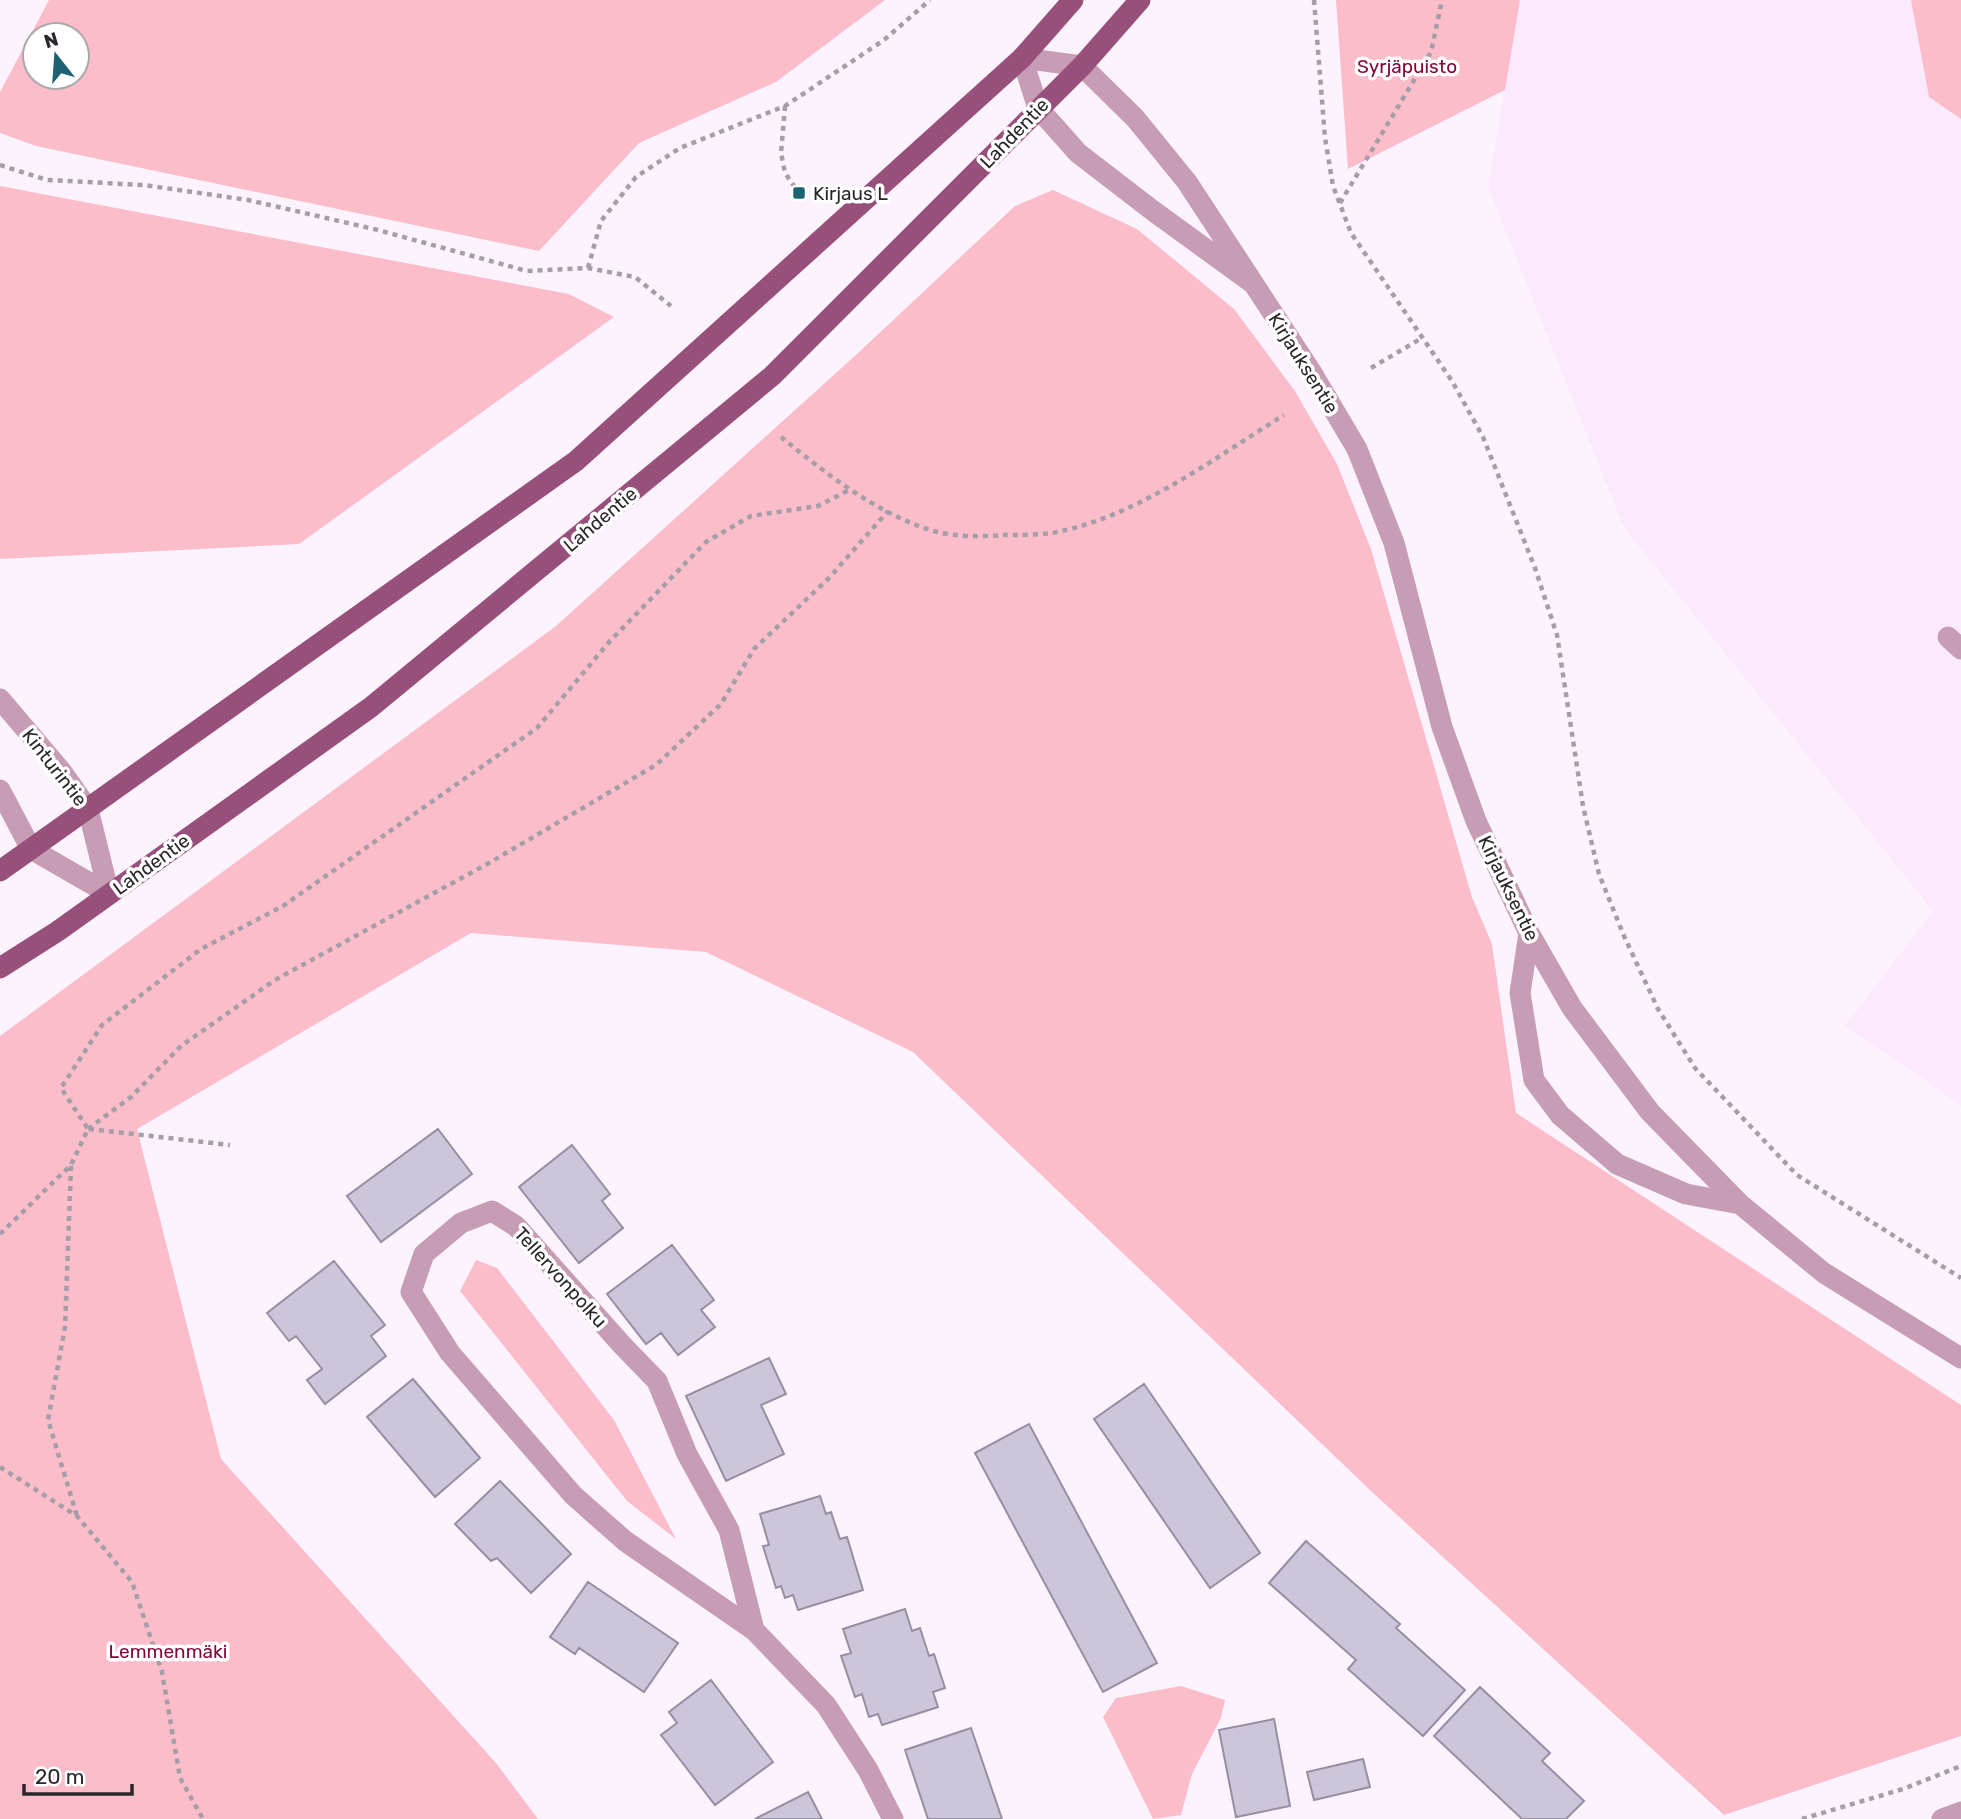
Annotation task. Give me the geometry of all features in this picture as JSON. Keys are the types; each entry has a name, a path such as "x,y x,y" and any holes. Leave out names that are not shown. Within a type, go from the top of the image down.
{"main road":[{"path":"0,871 576,461 1021,58 1073,0"},
{"name":"Lahdentie","path":"0,968 58,931 371,707 772,376 1082,66 1140,0"}],"street":[{"path":"1021,58 1082,66"},
{"name":"Kirjauksentie","path":"1021,58 1038,108 1078,153 1251,282"},
{"name":"Kirjauksentie","path":"1082,66 1135,118 1187,182 1312,373 1357,449 1394,543 1442,727 1476,821 1529,933 1572,1008 1650,1112 1740,1204 1824,1273 1961,1358"},
{"name":"Kinturintie","path":"0,699 62,772 88,809 109,894"},
{"path":"0,790 31,849 109,894"},
{"path":"1529,933 1520,993 1534,1080 1560,1115 1617,1164 1686,1194 1740,1204"},
{"name":"Tellervonpolku","path":"754,1630 729,1530 688,1454 657,1381 516,1226 492,1211 461,1223 424,1254 411,1292 450,1353 573,1495 625,1541 754,1630 826,1705 869,1770 893,1819"},
{"path":"1942,1819 1961,1812"}],"path":[{"path":"588,268 601,221 636,177 680,148 785,106 884,40 930,0"},
{"path":"1314,0 1325,138 1333,186 1351,233 1452,381 1483,437 1535,568 1557,635 1583,806 1599,874 1658,1009 1695,1068 1797,1175 1961,1278"},
{"path":"1340,204 1431,52 1442,0"},
{"path":"785,106 781,153 785,173 799,193"},
{"path":"0,165 47,180 144,185 248,201 378,230 527,271 588,268 635,277 671,306"},
{"path":"1371,368 1422,338"},
{"path":"781,437 818,467 888,511 931,530 984,537 1051,533 1102,519 1148,498 1284,415"},
{"path":"88,1129 61,1088 102,1025 201,949 283,906 537,728 610,640 706,542 751,516 818,506 850,489"},
{"path":"0,1234 71,1165 88,1129 131,1097 181,1046 275,980 489,863 656,765 721,704 754,649 828,579 888,511"},
{"path":"88,1129 230,1145"},
{"path":"71,1165 65,1327 48,1420 77,1516"},
{"path":"0,1467 77,1516 132,1582 162,1672 180,1778 203,1819"},
{"path":"1802,1819 1903,1789 1961,1766"}],"shaded area":[{"path":"1520,0 1911,0 1929,97 1961,119 1961,1105 1845,1026 1933,911 1624,528 1488,187"}],"green space":[{"path":"49,0 885,0 776,82 639,143 539,251 36,146 0,133 0,92 21,53 21,91 91,91 91,21 38,21"},
{"name":"Syrjäpuisto","path":"1336,0 1520,0 1505,90 1348,169"},
{"path":"1911,0 1961,0 1961,119 1929,97"},
{"path":"0,186 569,294 614,317 299,544 0,559"},
{"name":"Lemmenmäki","path":"1053,190 1137,229 1234,309 1295,391 1337,464 1371,549 1472,897 1492,944 1516,1113 1961,1405 1961,1736 1724,1815 1371,1491 913,1052 706,952 471,933 137,1129 221,1459 496,1763 538,1819 0,1819 0,1036 556,626 857,354 1015,206"},
{"path":"476,1260 497,1268 614,1420 676,1539 627,1501 460,1291"},
{"path":"1181,1686 1225,1700 1221,1718 1192,1774 1181,1815 1153,1819 1103,1717 1116,1698"}],"building":[{"path":"438,1129 472,1174 381,1242 347,1196"},
{"path":"572,1145 610,1194 602,1201 623,1228 579,1263 519,1187"},
{"path":"672,1245 714,1300 701,1310 715,1327 678,1355 661,1333 646,1344 607,1294"},
{"path":"334,1261 385,1325 371,1336 386,1356 325,1404 307,1380 322,1369 296,1336 289,1341 267,1313"},
{"path":"769,1358 786,1394 761,1405 784,1454 726,1481 686,1396"},
{"path":"413,1379 480,1458 435,1497 367,1417"},
{"path":"1144,1384 1260,1553 1210,1588 1094,1419"},
{"path":"1029,1424 1157,1663 1103,1692 975,1453"},
{"path":"500,1481 571,1554 531,1593 497,1558 491,1561 455,1524"},
{"path":"820,1496 826,1514 831,1512 840,1539 847,1537 863,1590 798,1610 793,1595 785,1598 781,1586 776,1588 763,1546 769,1545 760,1514"},
{"path":"1306,1541 1400,1624 1396,1628 1465,1690 1423,1736 1348,1669 1356,1660 1269,1583"},
{"path":"588,1582 678,1643 644,1692 579,1648 575,1654 550,1637"},
{"path":"905,1609 912,1631 920,1628 929,1656 934,1654 945,1688 933,1692 938,1707 882,1725 878,1714 869,1717 862,1694 855,1697 841,1656 851,1653 843,1629"},
{"path":"711,1680 773,1762 715,1805 661,1735 677,1723 669,1712"},
{"path":"1480,1687 1550,1753 1542,1761 1584,1801 1566,1819 1522,1819 1434,1736"},
{"path":"1274,1719 1290,1806 1236,1817 1219,1730"},
{"path":"971,1728 1002,1819 928,1819 905,1750"},
{"path":"1363,1759 1370,1787 1314,1800 1307,1772"},
{"path":"808,1792 822,1819 755,1819"}],"place":[{"name":"Kirjaus L","path":"799,193"}]}
